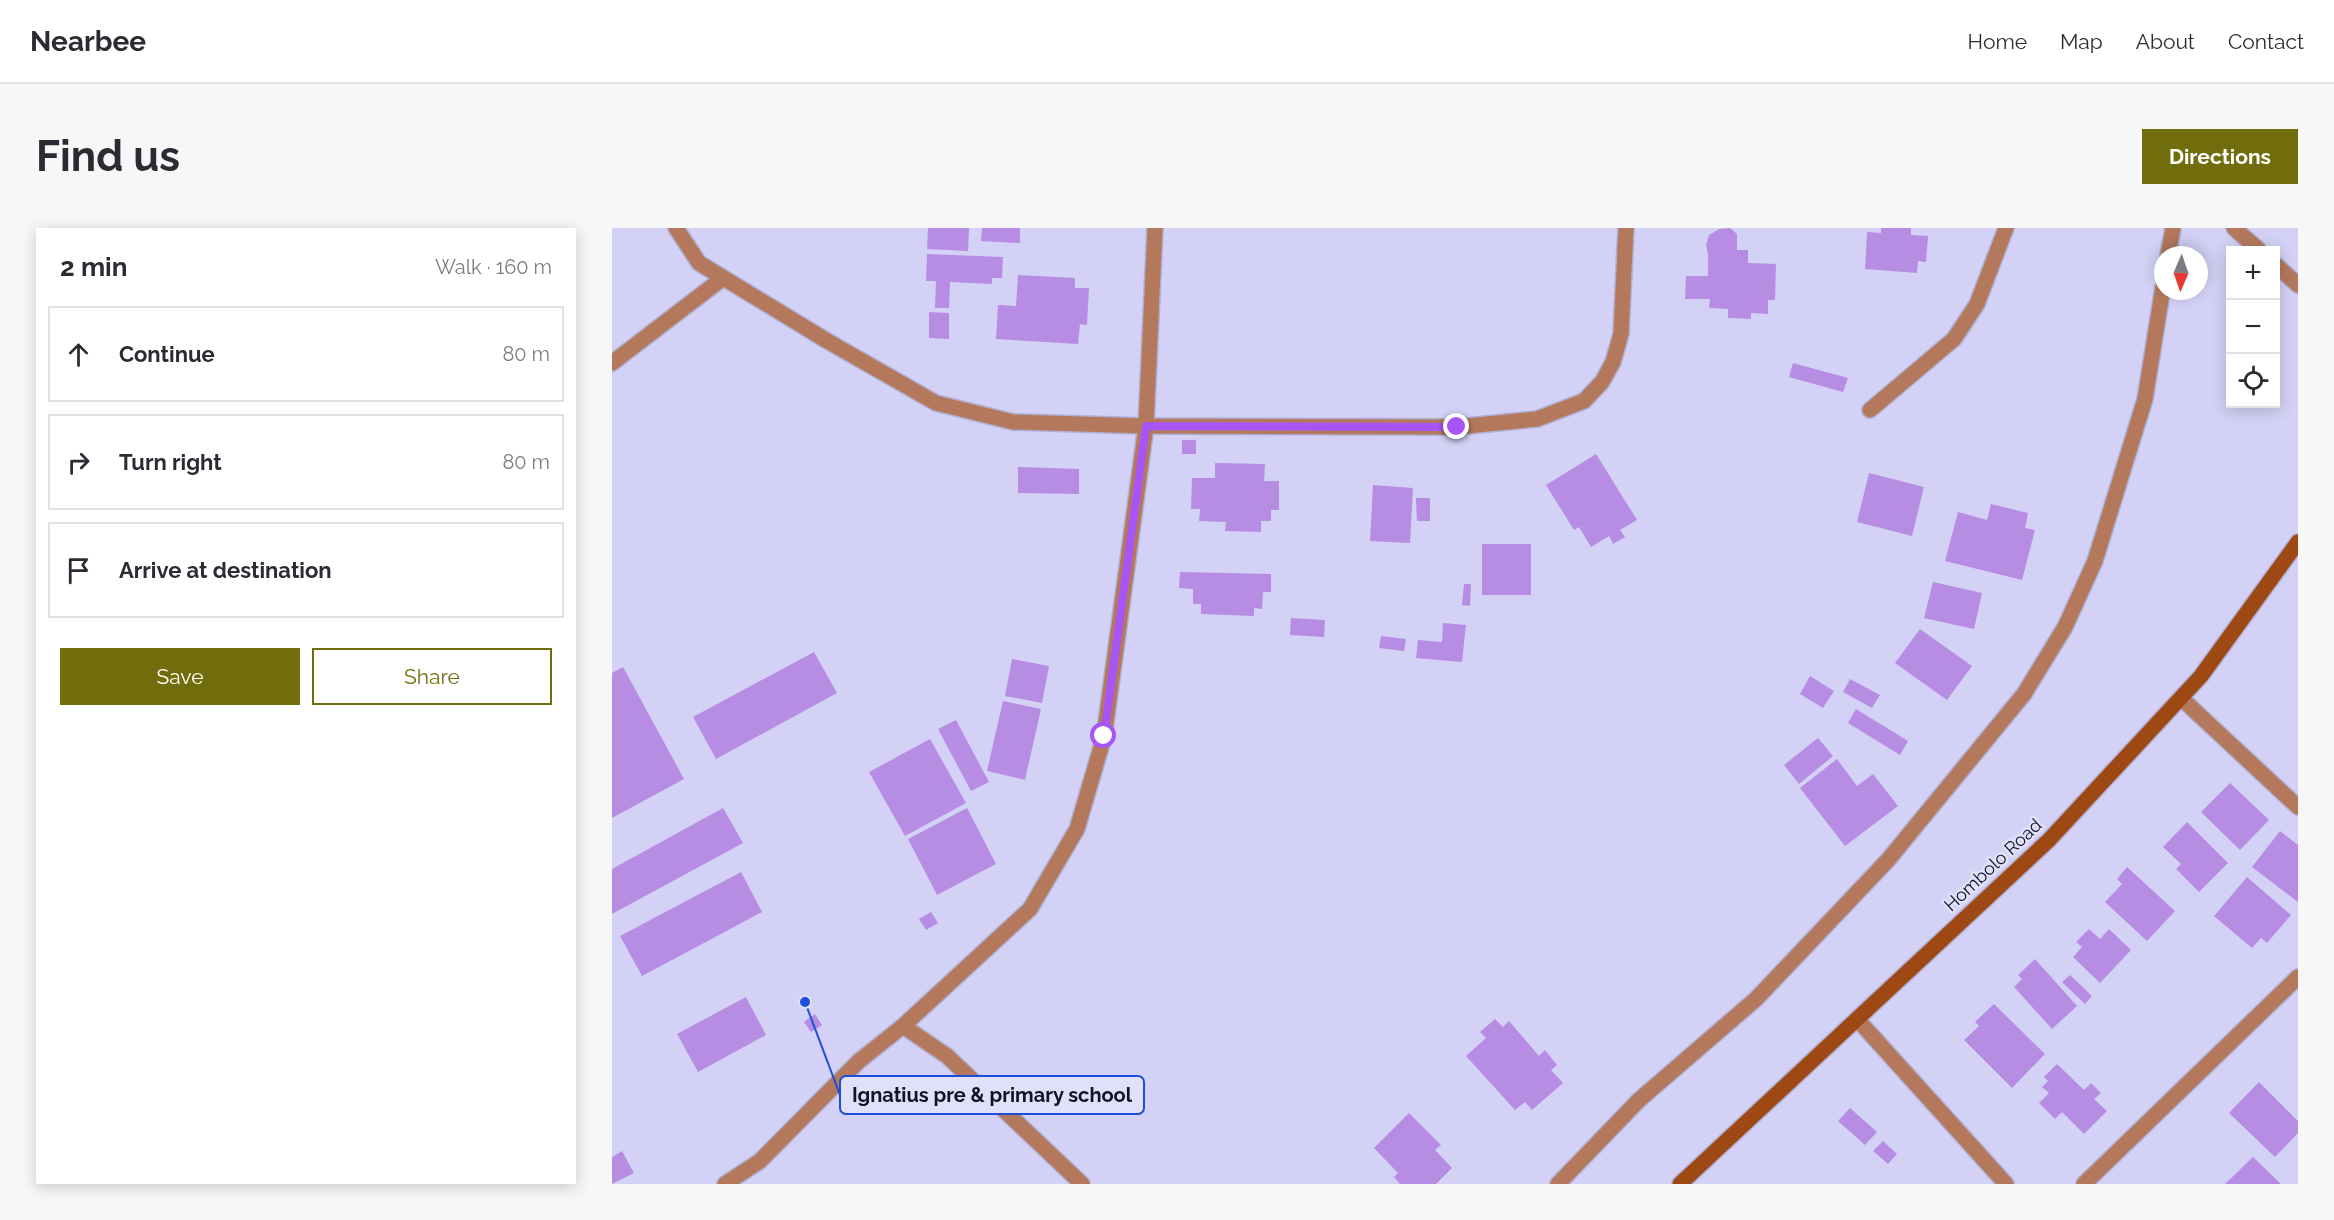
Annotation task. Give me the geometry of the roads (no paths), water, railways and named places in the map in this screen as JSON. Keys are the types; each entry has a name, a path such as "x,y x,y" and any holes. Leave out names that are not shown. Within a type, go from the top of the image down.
{"street":[{"path":"676,228 699,263 829,342 936,403 1013,422 1146,426 1457,427 1537,419 1584,401 1602,382 1613,362 1621,334 1626,228"},
{"path":"725,1184 760,1161 859,1061 903,1026 1030,909 1077,829 1104,736 1146,426 1155,228"},
{"path":"1870,410 1954,339 1977,304 2006,228"},
{"path":"2170,246 2173,228"},
{"path":"2234,228 2254,246"},
{"path":"2280,269 2298,285"},
{"path":"612,363 723,278"},
{"path":"1558,1184 1639,1100 1756,999 1880,869 2024,694 2065,627 2095,561 2145,399 2161,300"},
{"name":"Hombolo Road","path":"1680,1184 2049,840 2201,676 2298,542"},
{"path":"2181,698 2298,807"},
{"path":"2084,1184 2298,977"},
{"path":"1857,1019 2006,1184"},
{"path":"903,1026 947,1056 1082,1184"}],"place":[{"name":"Ignatius pre & primary school","path":"805,1002"}]}
